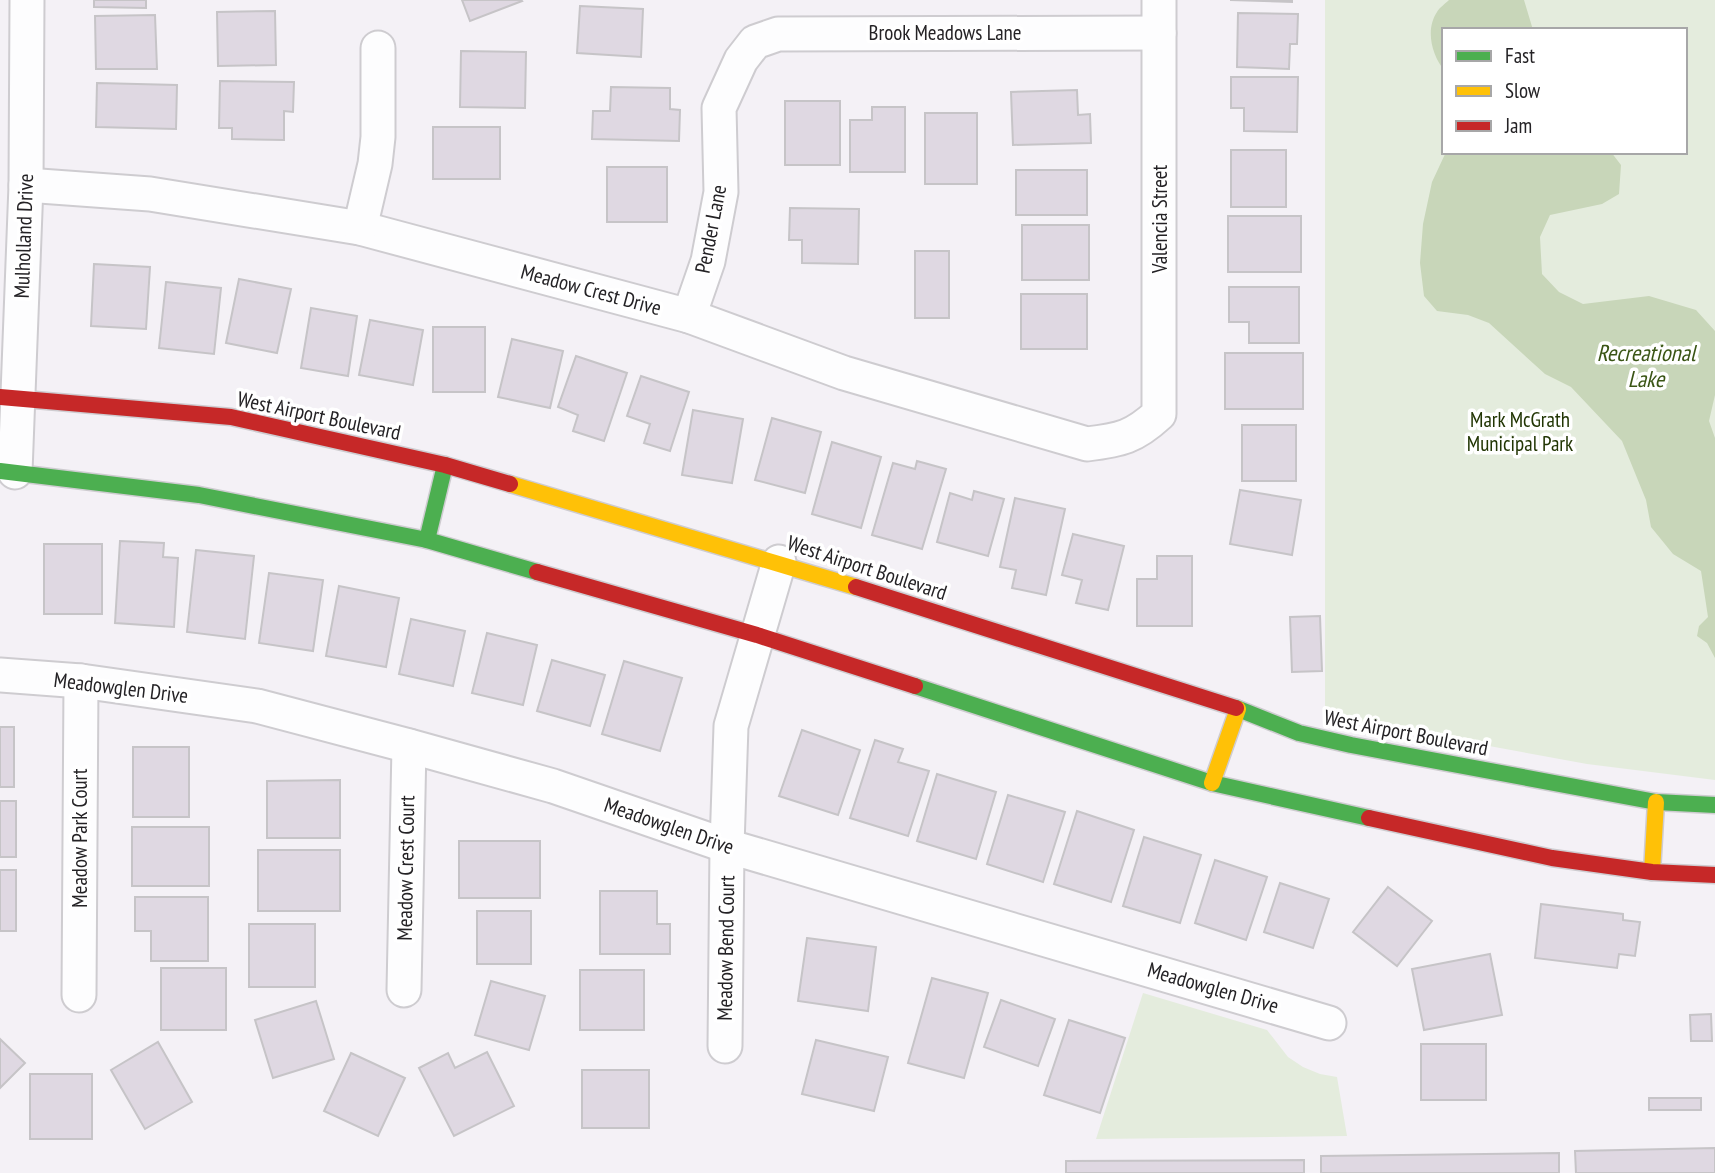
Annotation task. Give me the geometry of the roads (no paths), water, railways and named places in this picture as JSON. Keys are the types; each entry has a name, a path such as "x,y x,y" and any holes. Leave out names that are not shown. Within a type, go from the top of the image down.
{"main road":[{"name":"West Airport Boulevard","path":"9,397 231,417 445,465 779,562 1238,709 1299,733 1656,802 1715,805"},
{"path":"427,540 445,465"},
{"path":"8,471 199,495 427,540 757,635 1212,783 1552,858 1651,872 1715,875"},
{"path":"1212,783 1238,709"},
{"path":"1651,872 1656,802"}],"street":[{"name":"Mulholland Drive","path":"8,471 9,397 26,185 27,0"},
{"name":"Valencia Street","path":"1141,431 1159,414 1160,394 1159,0"},
{"name":"Brook Meadows Lane","path":"741,60 755,42 778,34 1159,33"},
{"path":"360,228 379,137 378,48"},
{"name":"Pender Lane","path":"689,316 708,261 721,192 719,108 741,60"},
{"name":"Meadow Crest Drive","path":"26,185 150,194 360,228 689,316 845,373 1087,444 1115,441 1141,431"},
{"name":"Meadow Bend Court","path":"725,1046 731,726 779,562"},
{"name":"Meadowglen Drive","path":"0,675 81,681 257,706 553,786 727,846 1329,1023"},
{"name":"Meadow Park Court","path":"79,995 81,681"},
{"name":"Meadow Crest Court","path":"404,990 409,746"}],"water":[{"path":"1449,0 1524,0 1532,28 1442,28 1442,67 1433,50 1431,34 1433,19"},
{"name":"Recreational Lake","path":"1445,154 1613,154 1621,165 1619,194 1602,204 1550,215 1540,237 1542,274 1559,292 1583,304 1649,296 1696,310 1715,331 1715,395 1709,421 1715,438 1715,658 1707,643 1697,636 1699,626 1708,617 1701,571 1673,554 1651,527 1646,500 1622,441 1571,387 1545,374 1489,323 1468,315 1437,311 1424,296 1420,263 1423,224 1432,182"}],"park label":[{"name":"Mark McGrath Municipal Park","path":"1520,432"}]}
